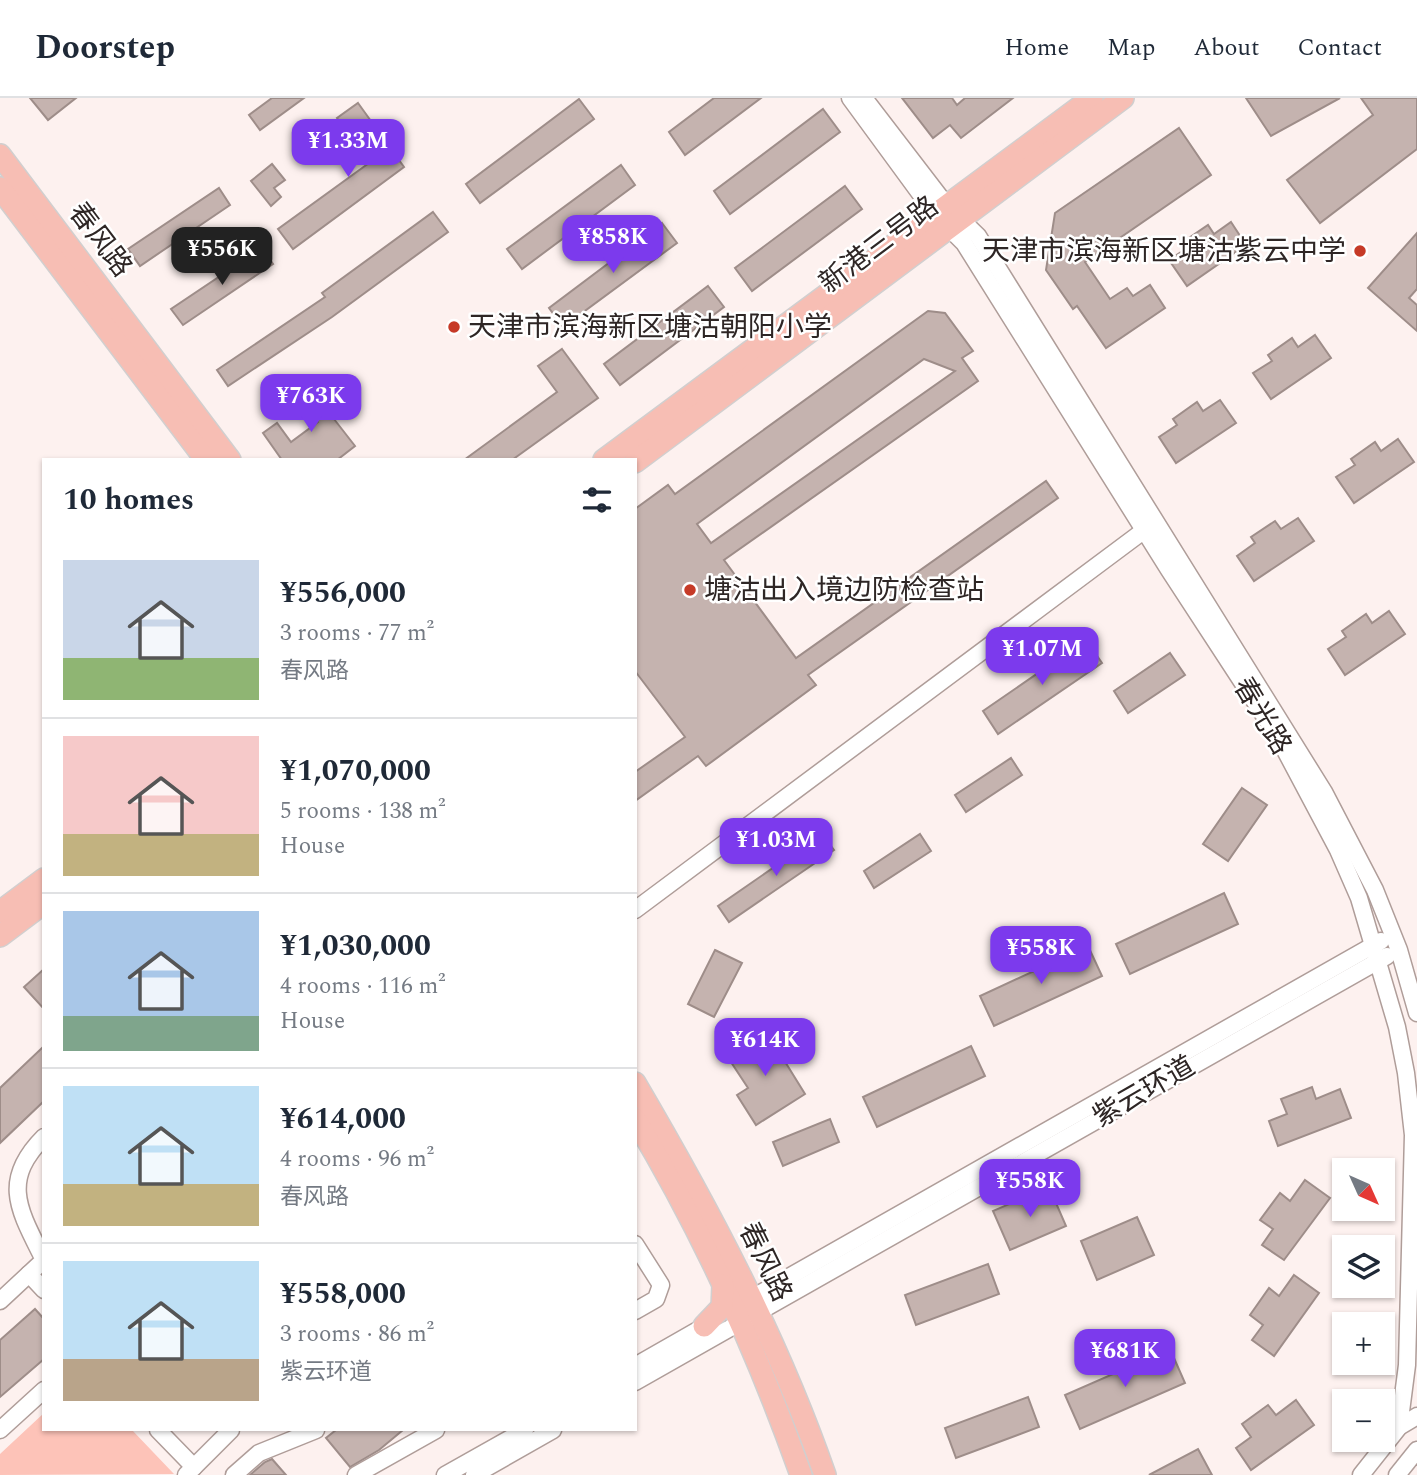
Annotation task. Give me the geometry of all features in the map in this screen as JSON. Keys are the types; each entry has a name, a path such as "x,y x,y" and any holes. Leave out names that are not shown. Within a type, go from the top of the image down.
{"main road":[{"name":"新港三号路","path":"637,460 949,217 1092,98"},
{"name":"新港三号路","path":"607,458 1123,98"},
{"name":"春风路","path":"0,155 228,458"},
{"name":"春风路","path":"0,188 204,458"},
{"path":"0,912 42,880"},
{"path":"0,936 42,905"},
{"name":"春风路","path":"637,1086 702,1196 801,1475"},
{"name":"春风路","path":"637,1122 731,1277"},
{"path":"706,1333 722,1307 731,1277"},
{"name":"春风路","path":"744,1309 825,1475"}],"street":[{"name":"春光路","path":"850,98 949,217"},
{"name":"春光路","path":"864,98 949,217 1324,792 1375,890 1396,943 1417,1013"},
{"name":"春光路","path":"1150,526 1278,737 1338,850 1376,952 1406,1073 1413,1135 1407,1365 1399,1427"},
{"path":"637,909 1150,526"},
{"name":"紫云环道","path":"637,1381 744,1309 1396,943"},
{"path":"42,1139 27,1152 14,1178 15,1195 42,1256"},
{"path":"637,1247 661,1286 656,1299 637,1310"},
{"path":"0,1301 42,1262"},
{"path":"29,1274 42,1288"},
{"name":"紫云环道","path":"637,1365 706,1333"},
{"path":"0,1430 42,1392"},
{"path":"1361,1475 1399,1427 1417,1416"},
{"path":"161,1431 190,1471 230,1431"},
{"path":"234,1475 258,1453 314,1431"},
{"path":"356,1475 434,1431"},
{"path":"445,1475 523,1431"},
{"path":"474,1475 551,1431"},
{"path":"1397,1475 1417,1450"}],"shaded area":[{"path":"42,1415 42,1431 133,1431 174,1474 0,1475 0,1454"}],"building":[{"path":"30,98 76,98 48,120"},
{"path":"272,98 304,98 260,130 249,115"},
{"path":"714,98 761,98 685,155 669,132"},
{"path":"902,98 952,98 957,105 965,98 1013,98 961,138 950,125 933,138"},
{"path":"1246,98 1340,98 1271,136"},
{"path":"1361,98 1417,98 1417,149 1320,223 1287,180 1373,115"},
{"path":"579,99 594,119 480,203 466,184"},
{"path":"358,103 404,167 293,249 278,229 369,163 337,118"},
{"path":"823,109 840,132 730,214 714,191"},
{"path":"1179,128 1211,175 1085,262 1110,299 1127,288 1133,296 1150,285 1165,308 1106,348 1077,306 1073,309 1046,270 1055,213"},
{"path":"272,164 285,180 274,188 281,197 271,206 251,181"},
{"path":"621,165 635,185 522,269 507,249"},
{"path":"845,186 862,209 752,291 735,268"},
{"path":"219,188 230,205 140,266 128,249"},
{"path":"433,212 448,232 332,317 228,386 217,370 325,297 322,293"},
{"path":"1231,222 1246,245 1187,286 1169,260 1187,248 1183,242 1208,225 1214,234"},
{"path":"662,223 677,243 563,327 549,308"},
{"path":"1417,233 1417,289 1409,298 1417,305 1417,331 1368,288"},
{"path":"262,248 273,264 183,325 171,309"},
{"path":"708,286 724,307 620,385 604,364"},
{"path":"928,311 945,313 973,351 962,358 978,381 724,560 796,658 1046,481 1058,498 808,675 816,685 706,766 698,756 637,800 637,771 685,737 637,674 637,508 668,485 675,494","holes":["924,359 955,371 711,543 697,524"]},
{"path":"1315,335 1331,358 1271,399 1253,373 1272,361 1268,355 1292,338 1298,347"},
{"path":"562,349 598,398 515,458 467,458 557,392 538,366"},
{"path":"302,378 355,446 340,458 281,458 263,433 277,423 291,442 318,422 291,386"},
{"path":"1220,400 1236,423 1176,463 1159,437 1177,425 1173,419 1197,402 1203,411"},
{"path":"1398,439 1414,462 1354,503 1336,477 1355,465 1351,459 1375,442 1381,451"},
{"path":"1298,518 1314,541 1254,581 1237,556 1255,543 1251,537 1275,521 1281,529"},
{"path":"1389,611 1405,634 1345,675 1328,649 1346,637 1342,631 1366,614 1372,623"},
{"path":"1086,640 1102,663 998,734 983,711"},
{"path":"1170,653 1185,675 1128,713 1114,691"},
{"path":"1011,758 1022,775 966,812 955,795"},
{"path":"1242,788 1267,805 1228,861 1203,844"},
{"path":"822,834 834,850 729,922 718,906"},
{"path":"920,834 931,851 874,888 864,871"},
{"path":"1224,893 1238,924 1130,974 1116,944"},
{"path":"1088,946 1102,976 994,1026 980,996"},
{"path":"715,950 742,963 714,1017 688,1004"},
{"path":"42,971 42,1007 24,987"},
{"path":"766,1031 805,1094 756,1125 737,1095 748,1088 727,1056"},
{"path":"971,1046 985,1076 877,1127 863,1097"},
{"path":"42,1048 42,1103 0,1143 0,1088"},
{"path":"1312,1087 1316,1099 1340,1089 1351,1118 1278,1146 1269,1121 1287,1114 1281,1099"},
{"path":"830,1119 839,1142 783,1166 773,1142"},
{"path":"1305,1180 1330,1198 1284,1260 1262,1245 1273,1229 1260,1220 1280,1193 1290,1201"},
{"path":"1049,1187 1066,1226 1010,1250 993,1211"},
{"path":"1137,1217 1154,1255 1097,1280 1081,1241"},
{"path":"988,1264 999,1294 916,1325 905,1295"},
{"path":"1294,1275 1319,1293 1274,1356 1252,1340 1263,1325 1250,1315 1269,1288 1279,1296"},
{"path":"35,1309 42,1317 42,1361 0,1397 0,1340"},
{"path":"1170,1349 1185,1383 1080,1429 1065,1395"},
{"path":"1028,1397 1039,1427 956,1458 945,1428"},
{"path":"1296,1400 1314,1425 1251,1470 1236,1448 1251,1437 1242,1424 1268,1405 1276,1415"},
{"path":"335,1431 402,1431 379,1450 350,1467 326,1438"},
{"path":"1198,1449 1212,1475 1149,1475"},
{"path":"272,1459 286,1475 250,1475 265,1462"}],"place":[{"name":"天津市滨海新区塘沽紫云中学","path":"1360,251"},
{"name":"天津市滨海新区塘沽朝阳小学","path":"454,327"},
{"name":"塘沽出入境边防检查站","path":"690,590"}]}
